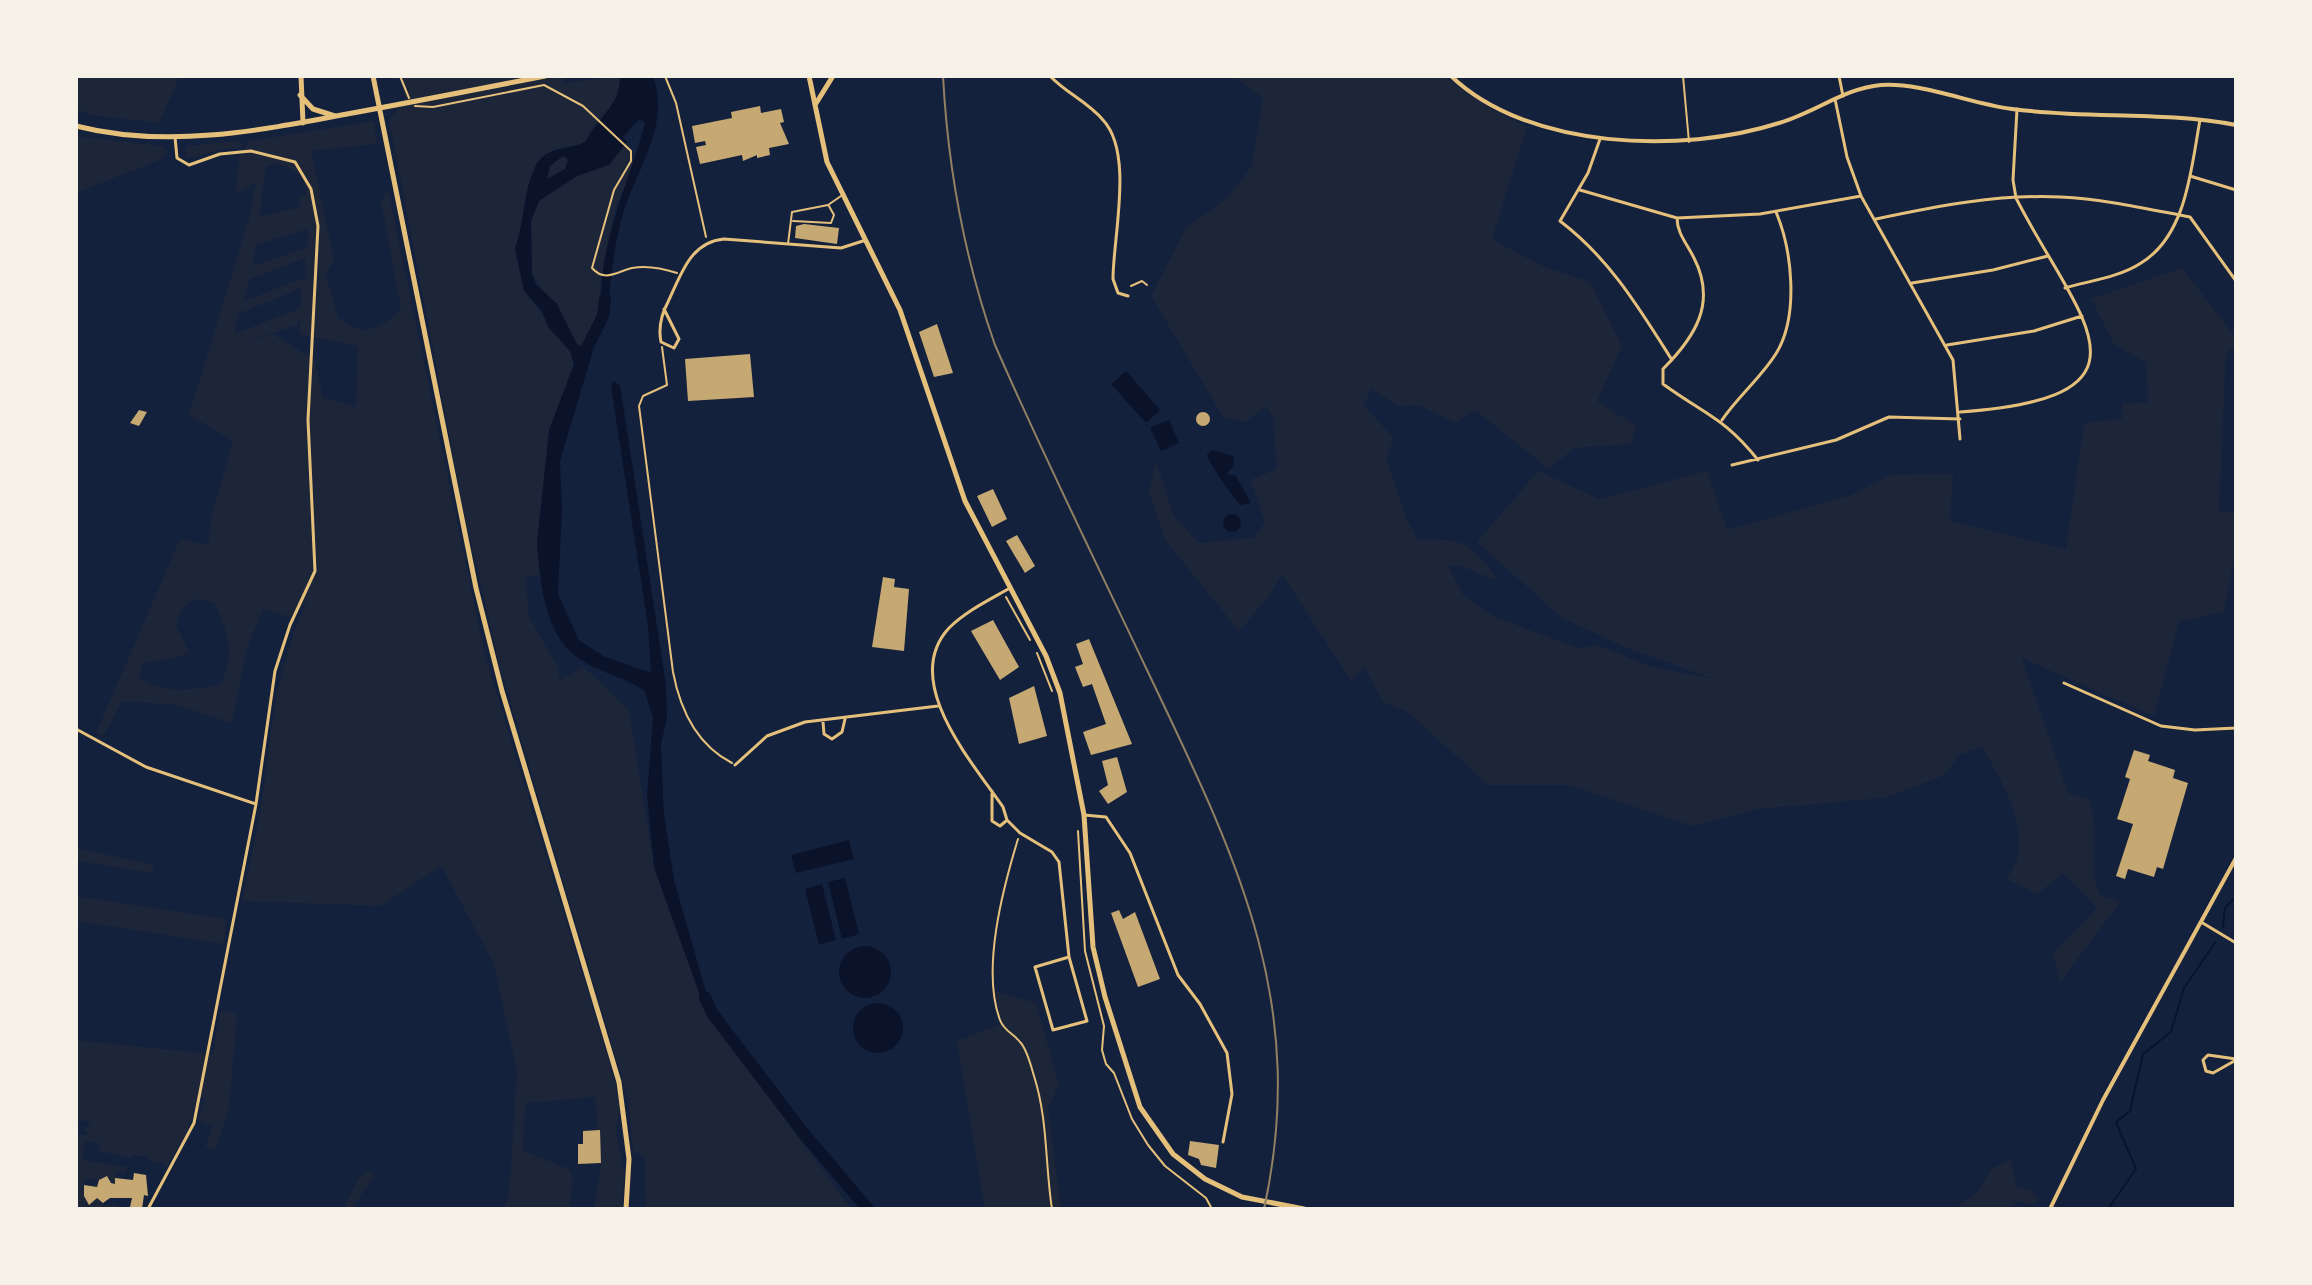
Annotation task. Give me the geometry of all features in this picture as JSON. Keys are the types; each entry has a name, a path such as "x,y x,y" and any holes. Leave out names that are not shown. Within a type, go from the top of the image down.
{"main road":[{"path":"301,76 299,94 303,123"},
{"path":"373,76 476,588 502,691 621,1090 629,1159 626,1209"},
{"path":"76,126 122,134 217,136 303,123 545,76"},
{"path":"815,106 833,76"},
{"path":"809,77 825,154 842,196 900,310 961,490 1046,656 1060,693 1084,815 1090,927 1098,972 1131,1083 1150,1124 1180,1160 1220,1187 1242,1197 1304,1209"},
{"path":"299,94 313,109 336,116"}],"street":[{"path":"1050,76 1104,120 1111,133 1119,188 1113,279 1118,293 1128,296"},
{"path":"1451,76 1478,97 1525,120 1631,143 1689,142 1781,123 1865,88 1897,85 2017,109 2200,118 2236,125"},
{"path":"1839,76 1843,96"},
{"path":"1835,99 1847,157 1861,196 1947,345 1957,377 1960,439"},
{"path":"1960,412 2031,403 2076,385 2088,372 2092,358 2091,341 2082,316 2016,198 2013,180 2017,109"},
{"path":"2065,288 2140,264 2166,241 2182,208 2200,118"},
{"path":"148,1209 194,1123 256,804 275,671 290,625 315,571 308,420 318,245 316,208 307,176 295,162 236,151 189,165 177,158 175,137"},
{"path":"1601,137 1580,190 1560,221 1606,262 1672,360"},
{"path":"2190,176 2236,190"},
{"path":"1580,190 1677,218 1776,212 1861,196"},
{"path":"1876,219 1950,204 2063,197 2190,217 2236,281"},
{"path":"1722,420 1769,362 1782,340 1792,264 1776,212"},
{"path":"1677,218 1677,228 1700,271 1704,307 1689,343 1661,376 1663,384 1722,420 1738,433 1758,460"},
{"path":"664,309 679,339 674,348 661,342 660,325 664,309 692,254 707,242 724,239 841,248 866,240"},
{"path":"1912,283 1993,270 2048,256"},
{"path":"1947,345 2034,331 2082,316"},
{"path":"1732,465 1836,440 1889,417 1960,419"},
{"path":"1010,588 953,625 936,647 933,666 938,706 1007,815 1007,820 1020,833 1052,852 1059,862 1069,957 1087,1021 1053,1030 1035,967 1069,957"},
{"path":"2064,683 2161,726 2195,730 2236,728"},
{"path":"735,765 753,747 782,729 938,706"},
{"path":"823,721 824,734 832,739 842,732 845,719"},
{"path":"76,729 146,767 256,804"},
{"path":"992,791 992,821 1000,826 1007,820"},
{"path":"1084,815 1106,817 1119,834 1133,860 1174,968 1227,1053 1232,1094 1223,1142"},
{"path":"2050,1209 2103,1100 2236,858"},
{"path":"2201,922 2236,943"},
{"path":"2208,1055 2236,1060 2213,1073 2206,1071 2203,1060 2208,1055"}],"lane":[{"path":"1683,76 1689,142"},
{"path":"788,244 792,212 828,205 842,196"},
{"path":"793,221 831,223 834,215 828,205"},
{"path":"1131,286 1142,281 1147,285"}],"path":[{"path":"400,76 417,108 544,85 566,95 597,117 629,147 631,161 614,190 593,263 598,274 615,276 631,268 659,267 681,275"},
{"path":"665,76 676,103 707,242"},
{"path":"661,342 667,385 643,396 639,406 677,696 701,739 735,765"},
{"path":"1003,592 1031,642"},
{"path":"1037,652 1054,696"},
{"path":"1078,826 1085,951 1104,1026 1102,1050 1106,1064 1148,1145 1165,1166 1212,1207"},
{"path":"1020,833 1006,880 998,927 995,991 1001,1024 1020,1042 1038,1091 1045,1121 1046,1171 1052,1209"}],"shaded area":[{"path":"76,76 180,76 159,123 90,115 76,108"},
{"path":"402,76 567,76 562,83 620,76 613,103 586,141 551,152 534,171 515,249 524,291 570,351 574,368 550,430 537,543 540,575 526,577 529,617 558,667 560,680 584,667 629,710 654,867 702,1001 734,1051 852,1209 646,1209 645,1156 633,1152 628,1099 499,664 465,517 389,120 405,99"},
{"path":"620,76 653,76 658,112 650,145 624,210 613,261 607,313 602,312 604,263 615,216 645,123 639,119 623,137 627,142 609,165 577,176 539,201 531,221 532,274 536,284 557,304 577,344 584,348 593,339 592,354 560,461 562,511 558,594 579,640 603,656 651,673 648,626 611,387 613,381 620,385 666,685 667,719 661,744 664,815 674,880 712,1013 702,1001 654,867 647,795 653,718 645,691 586,663 567,648 558,636 546,606 538,558 549,430 574,364 570,351 548,327 542,311 524,291 515,248 529,184 538,162 550,152 586,141 613,103","holes":["563,156 568,160 565,169 547,179 550,166"]},
{"path":"1233,76 1445,76 1491,109 1527,127 1492,239 1540,265 1590,282 1622,346 1597,401 1636,426 1631,444 1574,448 1549,469 1475,410 1456,423 1418,405 1398,406 1372,389 1363,405 1394,438 1386,458 1407,520 1418,540 1447,540 1466,546 1482,559 1500,582 1458,565 1448,566 1463,595 1495,617 1578,648 1598,645 1652,667 1714,679 1627,648 1562,618 1477,542 1538,471 1599,499 1707,471 1727,530 1851,495 1890,475 1953,473 1950,521 2066,549 2084,423 2122,419 2122,404 2148,402 2146,363 2114,344 2091,299 2182,268 2236,338 2236,345 2226,353 2219,511 2236,512 2236,548 2224,612 2179,622 2154,716 2022,658 2068,793 2088,799 2092,810 2094,871 2100,895 2120,902 2060,982 2053,953 2097,908 2063,873 2037,894 2006,879 2015,864 2019,847 2018,830 2008,795 1982,747 1960,755 1943,776 1884,798 1758,809 1692,826 1569,785 1488,785 1409,713 1383,702 1364,667 1351,681 1282,574 1268,598 1239,631 1165,540 1149,492 1156,461 1174,516 1199,543 1253,538 1265,522 1250,480 1277,469 1273,417 1266,406 1245,422 1223,417 1151,296 1186,228 1228,197 1252,166 1263,98"},
{"path":"374,121 377,144 311,151 334,259 326,274 338,318 356,328 378,327 401,309 381,201 388,190 485,655 614,1078 620,1109 616,1130 624,1171 622,1209 594,1209 601,1163 595,1097 525,1103 523,1151 569,1169 573,1179 569,1209 503,1209 509,1195 517,1072 494,964 441,866 381,906 242,901 260,815 278,692 289,648 307,601 290,617 263,609 246,651 232,723 176,705 123,701 103,736 96,733 180,539 208,545 211,518 233,441 189,415 250,215 256,183 236,194 239,157 250,141","holes":["278,163 301,178 307,195 299,197 300,207 259,217 266,167","308,229 308,247 253,266 256,245","305,258 306,277 244,301 250,279","301,288 301,308 234,334 238,314","301,314 299,334 358,346 356,407 323,397 315,361 273,334 221,350 298,325","193,599 214,602 223,623 229,653 221,684 179,689 158,686 139,678 143,664 189,652 176,625 181,611"]},
{"path":"76,136 162,146 167,152 160,160 76,193"},
{"path":"241,141 242,147 185,157 187,146"},
{"path":"627,142 634,165 616,207 599,287 602,312 584,348 577,344 532,274 531,221 539,201 577,176 609,165"},
{"path":"563,155 568,159 565,169 547,179 550,166"},
{"path":"1126,371 1160,410 1146,423 1111,384"},
{"path":"1169,420 1179,443 1161,451 1150,428"},
{"path":"1212,450 1233,456 1234,466 1226,474 1236,476 1251,503 1241,505 1227,489 1208,458 1207,454"},
{"path":"1232,514 1241,523 1232,532 1223,523"},
{"path":"849,840 854,859 796,873 791,855"},
{"path":"76,848 154,865 152,873 78,861"},
{"path":"845,878 859,934 842,939 828,882"},
{"path":"822,884 836,940 819,945 805,889"},
{"path":"76,896 226,919 224,944 76,921"},
{"path":"865,946 883,954 891,972 883,990 865,998 847,990 839,972 847,954"},
{"path":"995,991 1036,1003 1059,1084 1048,1109 1061,1209 985,1209 957,1041 1001,1024"},
{"path":"878,1003 896,1010 903,1028 896,1046 878,1053 860,1046 853,1028 860,1010"},
{"path":"220,1012 237,1014 229,1108 215,1150 205,1147 213,1127 198,1120 205,1098 199,1096 187,1132 166,1168 163,1163 148,1161 148,1157 132,1155 131,1158 99,1151 100,1143 85,1141 82,1160 127,1167 126,1173 116,1172 115,1184 106,1176 99,1180 86,1178 82,1188 89,1204 97,1198 105,1206 115,1204 123,1209 76,1209 76,1134 88,1135 85,1129 91,1122 76,1120 76,1040 213,1054"},
{"path":"2011,1160 2017,1187 2031,1190 2038,1200 2033,1205 2018,1201 2009,1209 1952,1209 1977,1193 1992,1168"},
{"path":"367,1171 375,1174 352,1209 344,1209 358,1179"}],"building":[{"path":"760,106 761,113 781,109 784,122 780,123 789,144 769,148 770,155 757,158 757,155 743,161 742,155 700,164 696,147 706,145 705,141 695,143 692,126 732,118 731,112"},
{"path":"796,226 839,228 837,244 795,238"},
{"path":"937,324 953,373 934,377 919,332"},
{"path":"750,354 754,397 688,401 685,359"},
{"path":"139,410 147,412 139,426 130,423"},
{"path":"1203,412 1210,419 1203,426 1196,419"},
{"path":"993,489 1007,519 992,527 977,496"},
{"path":"1017,535 1035,566 1025,573 1006,541"},
{"path":"883,577 895,579 894,587 909,589 904,651 872,647"},
{"path":"993,620 1019,667 1000,680 971,631"},
{"path":"1089,639 1132,744 1091,755 1083,732 1106,724 1092,684 1083,687 1075,667 1083,664 1076,644"},
{"path":"1034,686 1047,736 1019,744 1009,698"},
{"path":"2134,750 2150,755 2148,761 2175,770 2173,778 2188,783 2163,869 2157,867 2154,877 2128,869 2125,879 2116,876 2133,824 2117,819 2130,779 2125,777"},
{"path":"1117,757 1127,792 1108,804 1099,791 1108,785 1102,761"},
{"path":"1119,910 1123,919 1135,912 1160,979 1138,987 1111,913"},
{"path":"600,1130 601,1163 578,1164 578,1144 583,1144 583,1131"},
{"path":"1190,1141 1219,1145 1216,1168 1201,1165 1199,1159 1188,1155"},
{"path":"134,1173 146,1175 148,1196 144,1195 142,1209 130,1207 132,1198 110,1198 103,1203 97,1198 89,1205 84,1196 84,1185 97,1187 99,1180 107,1176 115,1184 115,1178 133,1180"}],"waterway":[{"path":"585,352 603,316 605,299"},
{"path":"2223,927 2225,908 2236,896"},
{"path":"2108,1209 2136,1169 2116,1122 2130,1111 2143,1054 2171,1032 2184,988 2215,943"},
{"path":"705,997 712,1013 805,1135 868,1209"}],"railway":[{"path":"943,76 959,213 974,279 995,345 1208,802 1255,930 1270,995 1277,1062 1276,1133 1264,1209"}]}
